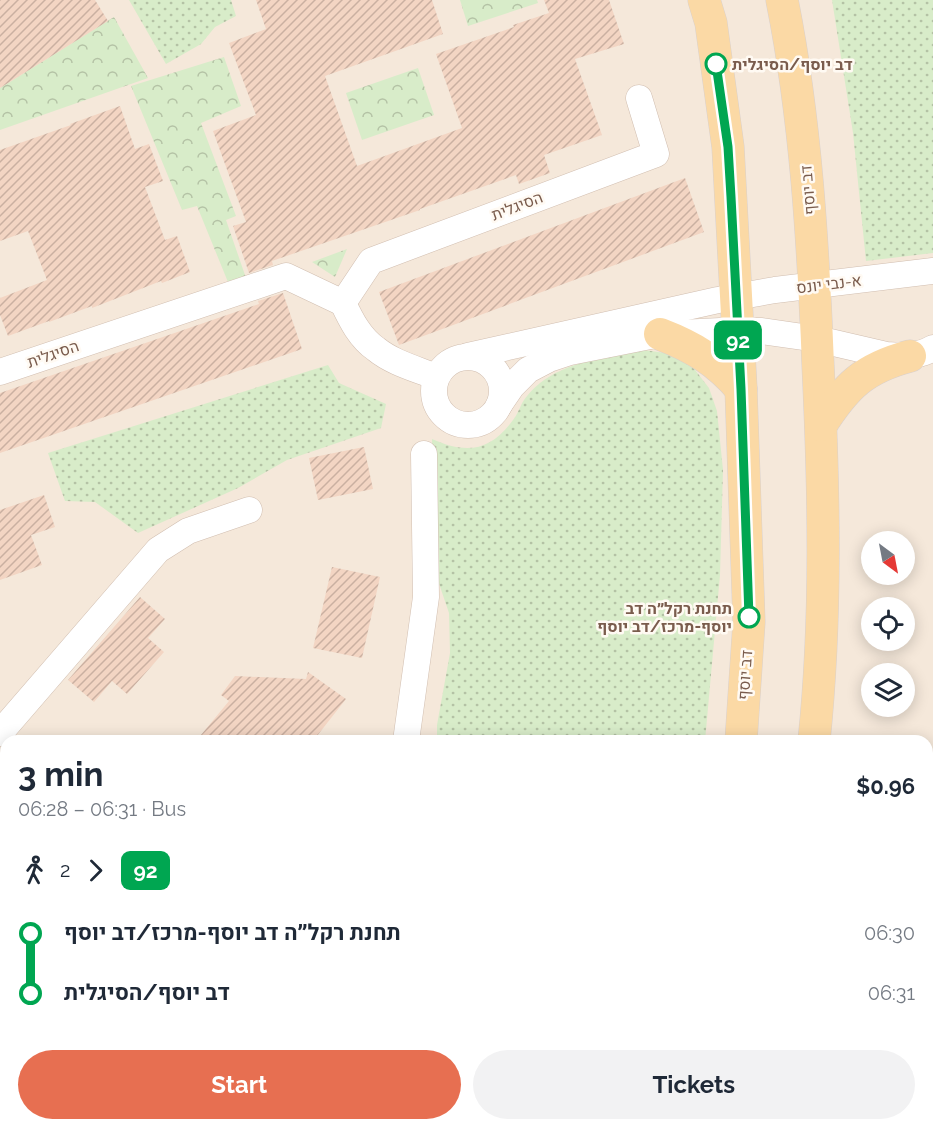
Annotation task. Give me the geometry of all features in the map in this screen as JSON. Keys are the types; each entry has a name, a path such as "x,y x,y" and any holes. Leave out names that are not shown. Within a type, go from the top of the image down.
{"main road":[{"name":"דב יוסף","path":"704,0 711,23 728,147 741,389 749,622 741,735"},
{"name":"דב יוסף","path":"782,0 791,43 807,177 818,339 823,564 821,645 814,735"},
{"path":"660,334 684,344 714,362 741,389"},
{"path":"821,424 837,400 860,378 886,363 921,352"}],"street":[{"name":"הסיגלית","path":"0,372 286,276 343,303 371,261 656,154 639,98"},
{"name":"א-נבי יונס","path":"736,297 814,285 930,275"},
{"path":"736,297 453,360 440,370 436,377 435,402 438,409 451,421 469,425 478,423 494,413 512,386 528,370 549,359 570,352 660,334 770,332 818,339 886,355 921,352"},
{"path":"343,303 353,323 376,350 436,377"},
{"path":"468,356 487,362 494,368 502,386 499,405"},
{"path":"407,735 426,597 424,454"},
{"path":"0,733 158,550 188,531 249,510"}],"shaded area":[{"path":"0,0 933,0 933,735 0,735"}],"green space":[{"path":"129,0 231,0 236,16 215,27 201,44 166,64"},
{"path":"460,0 537,0 538,3 468,26"},
{"path":"832,0 933,0 933,253 866,261 853,133"},
{"path":"114,17 148,78 0,130 0,88"},
{"path":"224,57 241,106 201,123 236,216 226,220 246,278 230,287 197,206 182,210 131,86"},
{"path":"418,68 434,115 362,140 346,93"},
{"path":"347,249 335,277 312,262"},
{"path":"636,349 673,354 692,366 709,388 717,411 723,470 720,575 706,735 437,735 450,653 449,613 434,569 432,439 456,447 477,447 486,444 504,431 515,418 527,395 538,385 561,370"},
{"path":"328,365 339,383 386,404 381,428 287,460 238,488 138,533 95,502 65,501 48,453"}],"building":[{"path":"0,0 95,0 108,21 0,88"},
{"path":"256,0 432,0 443,34 325,76 357,166 462,128 436,54 549,13 544,0 609,0 624,44 575,59 602,135 544,155 550,173 519,184 516,175 272,261 273,265 249,273 233,226 246,222 213,131 256,115 229,43 266,29"},
{"path":"120,106 135,149 149,144 163,181 145,187 165,240 177,236 190,272 8,336 0,315 0,298 47,280 28,231 0,241 0,150"},
{"path":"685,178 704,232 399,345 379,292"},
{"path":"283,293 302,349 0,453 0,393 259,304 258,301"},
{"path":"364,447 373,489 318,500 309,458"},
{"path":"44,495 55,527 31,535 42,565 0,580 0,510"},
{"path":"332,567 380,577 362,658 313,648"},
{"path":"140,597 165,619 148,638 164,652 127,694 112,681 94,702 68,680"},
{"path":"308,672 346,699 318,735 201,735 229,701 221,695 235,676 306,679"}],"bus line":[{"name":"92","path":"716,64 728,147 731,197 749,617"}],"place":[{"name":"דב יוסף/הסיגלית","path":"716,64"},
{"name":"תחנת רקל״ה דב יוסף-מרכז/דב יוסף","path":"749,617"}]}
